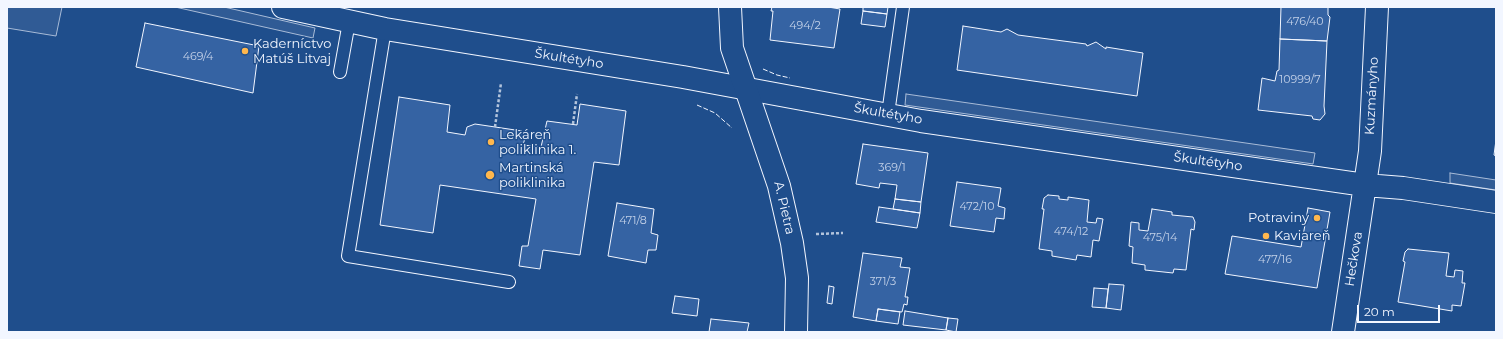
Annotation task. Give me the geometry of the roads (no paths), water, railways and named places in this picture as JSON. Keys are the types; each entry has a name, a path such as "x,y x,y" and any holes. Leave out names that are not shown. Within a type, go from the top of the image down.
{"street":[{"name":"Škultétyho","path":"283,7 385,29 683,77 994,132 1365,185 1403,188 1496,202"},
{"name":"A. Pietra","path":"730,7 732,48 779,186 790,236 797,278 796,332"},
{"name":"Kuzmányho","path":"1365,185 1370,151 1376,7"},
{"name":"Hečkova","path":"1343,332 1365,185"}],"lane":[{"path":"888,114 903,7"},
{"path":"340,72 349,22"},
{"path":"385,29 348,256 509,282"}],"place":[{"name":"Kaderníctvo Matúš Litvaj","path":"245,51"},
{"name":"Lekáreň poliklinika 1.","path":"491,142"},
{"name":"Martinská poliklinika","path":"490,175"},
{"name":"Potraviny","path":"1317,218"},
{"name":"Kaviareň","path":"1266,236"}]}
